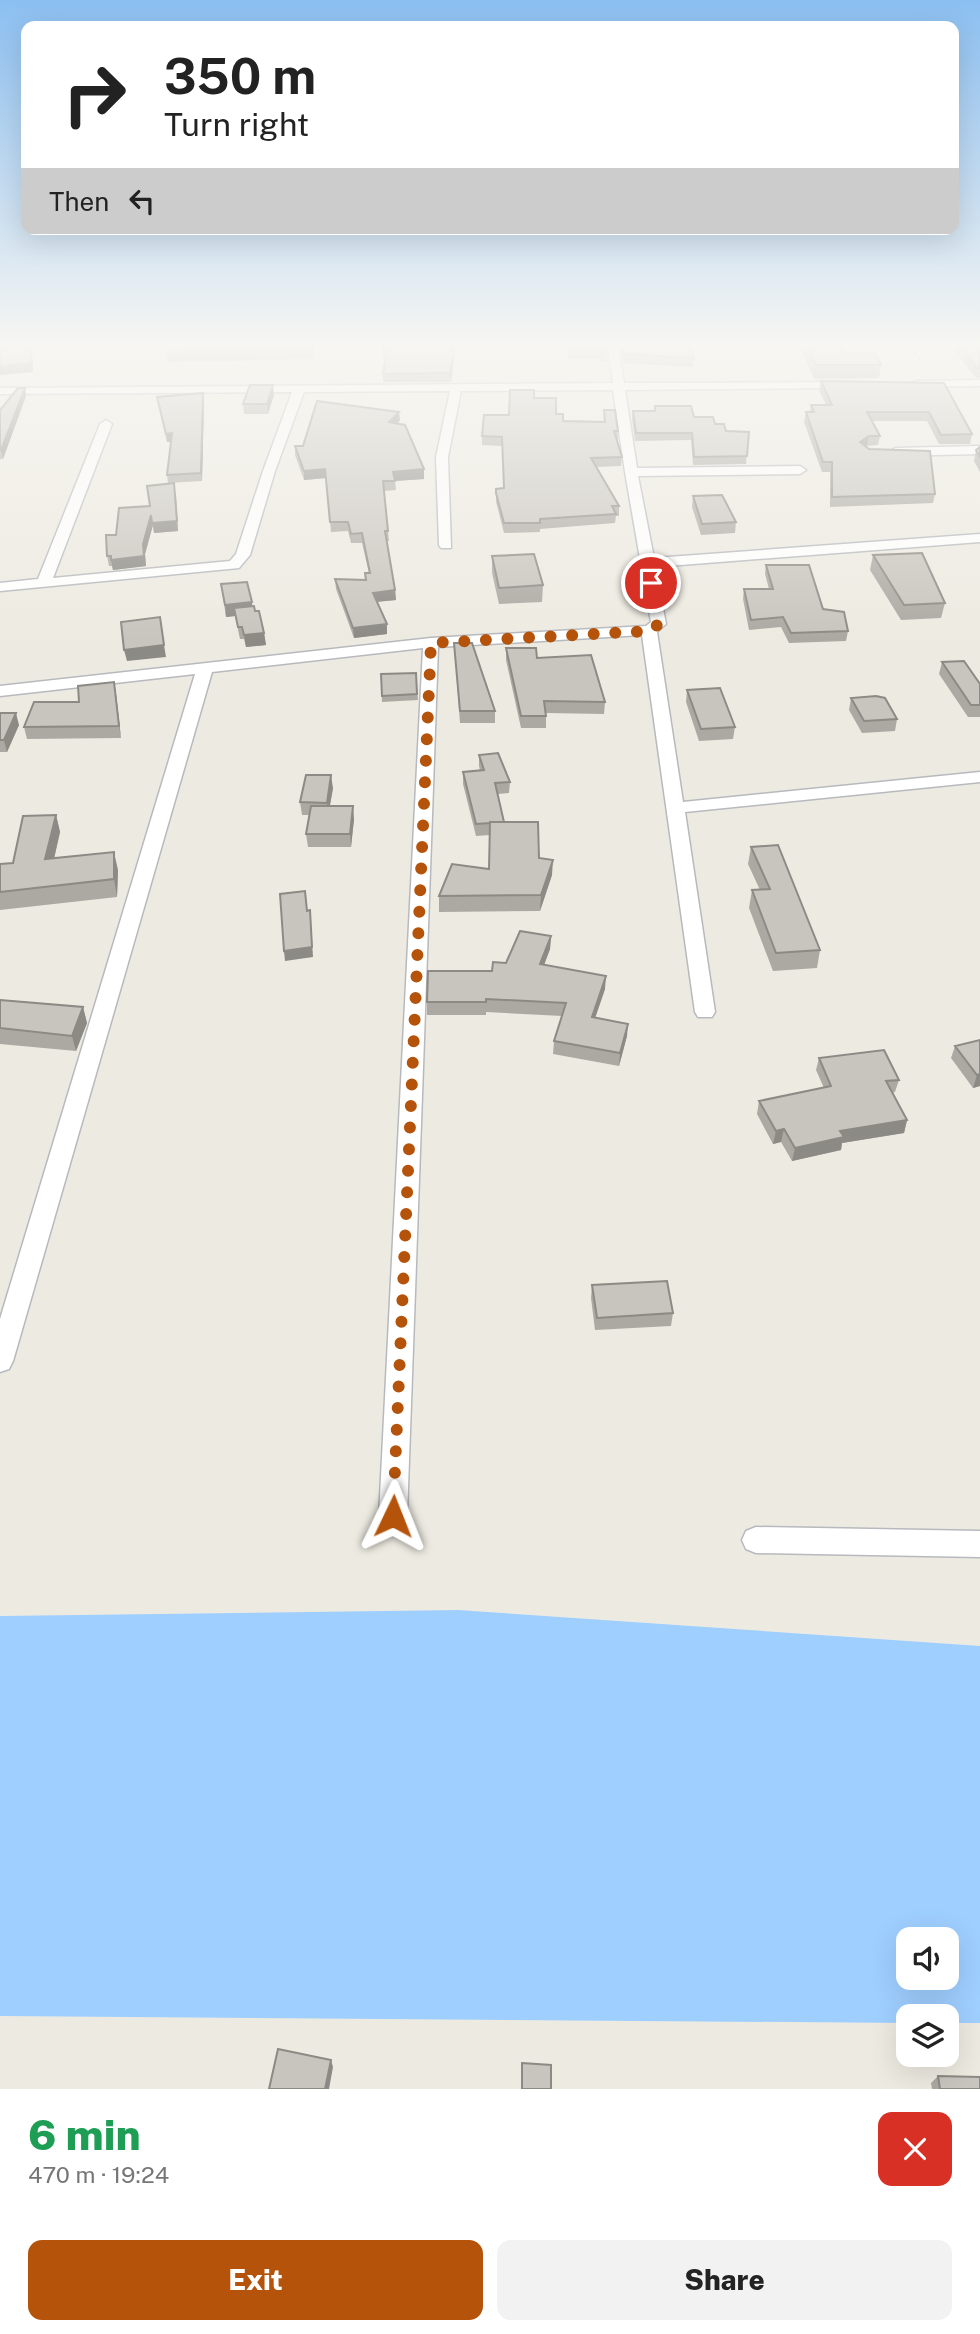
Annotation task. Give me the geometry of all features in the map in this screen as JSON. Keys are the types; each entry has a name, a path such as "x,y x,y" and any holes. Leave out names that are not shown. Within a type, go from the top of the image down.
{"street":[{"path":"44,583 98,444"},
{"path":"0,587 234,565 240,560 280,444"},
{"path":"445,444 442,457 446,545"},
{"path":"0,691 431,643 649,631 659,624 627,444"},
{"path":"880,452 980,450"},
{"path":"631,472 800,470"},
{"path":"647,563 980,538"},
{"path":"649,631 705,1012"},
{"path":"393,1516 431,643"},
{"path":"0,1361 205,667"},
{"path":"675,808 980,777"},
{"path":"756,1540 980,1544"}],"water":[{"path":"458,1610 980,1646 980,2023 959,2023 959,2004 896,2004 896,2023 0,2016 0,1616"}],"building":[{"path":"171,444 202,444 201,473 167,475"},
{"path":"413,444 424,469 393,472 395,481 383,481 388,531 385,531 395,590 373,593 387,624 353,628 335,579 366,580 365,573 370,573 362,533 351,534 348,522 330,522 325,469 304,471 295,446"},
{"path":"502,444 618,444 622,457 591,458 619,506 612,506 616,514 540,519 540,523 504,523 496,489 504,488"},
{"path":"693,444 748,444 747,456 694,457"},
{"path":"817,444 863,444 869,449 930,451 935,494 832,497 832,462 823,462"},
{"path":"174,483 177,521 152,523 151,515 143,544 144,556 111,560 111,556 107,556 106,535 116,535 119,508 150,506 147,486"},
{"path":"722,495 736,522 702,524 693,496"},
{"path":"922,553 945,603 904,605 873,555"},
{"path":"534,554 543,585 499,588 492,556"},
{"path":"766,565 809,565 823,609 844,612 848,631 791,633 783,617 751,620 744,589 773,589"},
{"path":"247,582 252,602 225,605 221,584"},
{"path":"254,606 255,611 259,611 264,633 244,635 242,627 238,627 234,608"},
{"path":"160,617 164,645 124,650 121,622"},
{"path":"454,643 472,643 495,711 460,711"},
{"path":"506,648 536,648 537,658 591,655 605,702 544,701 546,716 521,716"},
{"path":"964,661 980,684 980,705 971,705 942,662"},
{"path":"416,673 417,694 382,696 381,674"},
{"path":"114,682 119,726 24,727 34,702 79,702 78,686"},
{"path":"720,688 735,727 701,729 687,690"},
{"path":"851,698 885,698 897,719 864,721"},
{"path":"0,713 16,713 4,740 0,740"},
{"path":"498,753 510,782 495,783 504,822 476,824 463,772 484,770 479,755"},
{"path":"306,775 331,775 327,803 300,802"},
{"path":"311,806 353,806 350,834 306,834"},
{"path":"56,815 45,859 114,852 114,879 0,892 0,864 13,863 23,816"},
{"path":"490,822 538,822 539,858 553,860 541,895 439,896 452,864 489,869"},
{"path":"778,845 820,950 776,953 752,890 770,889 751,847"},
{"path":"305,891 307,911 310,910 312,947 284,951 280,894"},
{"path":"520,931 551,936 540,964 606,976 592,1017 628,1024 620,1053 554,1041 566,1003 486,999 486,1002 427,1002 428,971 492,971 493,962 506,963"},
{"path":"0,1000 83,1007 72,1036 0,1028"},
{"path":"980,1040 980,1074 977,1075 955,1046"},
{"path":"884,1050 899,1080 886,1081 907,1120 840,1131 844,1137 795,1148 784,1129 776,1131 759,1101 831,1086 819,1058"},
{"path":"667,1281 673,1313 597,1318 592,1285"},
{"path":"278,2049 331,2060 325,2089 269,2089"},
{"path":"522,2063 551,2065 551,2089 522,2089"},
{"path":"938,2076 980,2077 980,2089 940,2089"}],"route":[{"path":"393,1516 431,643 649,631 659,624 651,583"}]}
